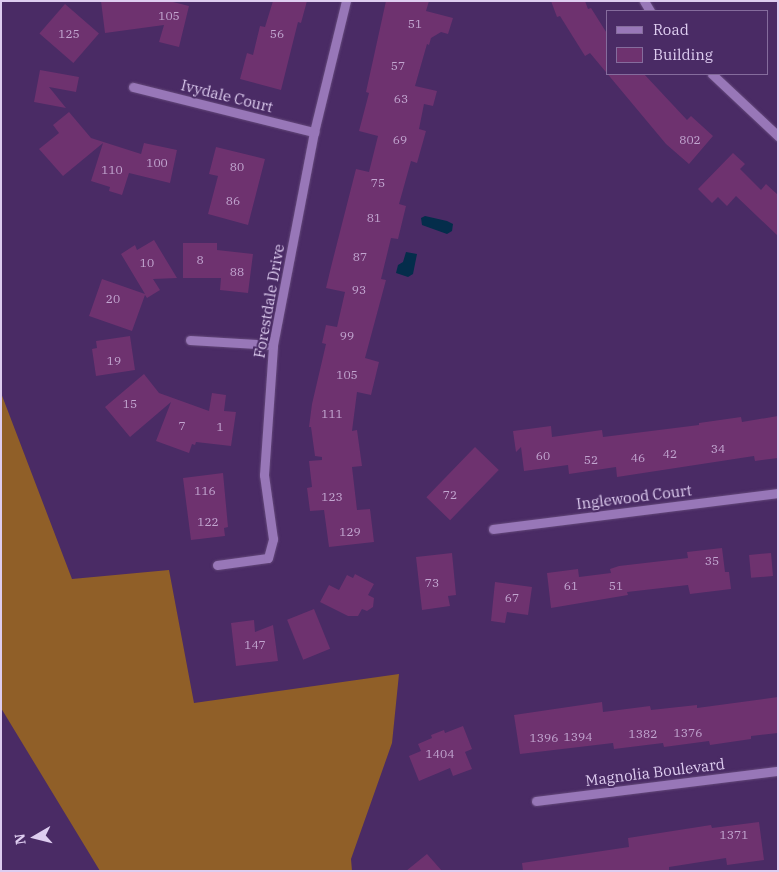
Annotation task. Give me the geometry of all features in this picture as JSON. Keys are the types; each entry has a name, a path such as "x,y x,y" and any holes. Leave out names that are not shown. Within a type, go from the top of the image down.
{"street":[{"name":"Forestdale Drive","path":"217,565 268,558 273,539 264,475 273,345 314,132 346,1"},
{"path":"713,75 778,136"},
{"name":"Ivydale Court","path":"133,87 314,132"},
{"path":"190,340 273,345"},
{"name":"Inglewood Court","path":"493,528 778,493"},
{"name":"Magnolia Boulevard","path":"536,801 778,771"}],"shaded area":[{"path":"1,393 72,579 169,570 194,703 399,674 392,743 351,859 352,871 100,871 1,708"}],"water":[{"path":"425,216 453,224 452,231 447,234 422,225 421,218"},
{"path":"406,252 417,254 413,274 408,277 396,273 398,265 403,262"}],"building":[{"path":"101,1 169,1 189,6 179,47 159,42 164,25 105,33"},
{"path":"273,1 307,1 301,23 298,22 281,90 240,79 247,53 253,55 260,26 265,27"},
{"path":"386,1 429,1 426,11 453,18 448,34 441,32 431,38 429,45 427,44 415,86 437,91 433,106 424,104 419,129 426,131 417,163 411,161 399,204 406,206 398,239 391,238 381,279 386,280 365,358 379,362 371,395 357,392 352,431 357,430 362,466 352,467 357,510 370,509 374,542 329,547 324,510 310,511 307,488 312,487 309,461 322,460 322,457 315,456 311,427 309,427 312,404 326,344 322,343 326,325 337,327 345,292 326,288 356,169 369,172 378,136 359,131 369,93 366,92"},
{"path":"551,1 585,1 588,9 591,8 606,32 606,72 590,53 585,56 560,16 557,17"},
{"path":"65,4 99,34 73,63 39,33"},
{"path":"40,70 79,77 76,92 49,87 66,108 34,102"},
{"path":"608,75 645,75 687,120 691,116 713,136 689,164 666,144"},
{"path":"69,112 91,138 141,154 144,143 177,150 170,183 129,173 122,195 109,191 110,187 91,181 103,143 63,176 39,149 59,133 53,125"},
{"path":"216,147 265,159 248,225 208,214 218,176 209,174"},
{"path":"733,153 745,164 740,169 761,190 766,184 778,195 778,236 736,196 727,206 718,197 712,203 698,189"},
{"path":"154,240 177,278 153,279 160,290 147,298 145,295 132,331 89,316 102,279 145,294 121,254 135,245 137,250"},
{"path":"183,243 217,243 217,250 253,254 248,293 220,290 221,278 183,278"},
{"path":"130,336 135,370 96,376 92,349 97,348 96,341"},
{"path":"144,374 159,393 209,411 212,393 226,395 224,411 236,412 231,446 196,442 195,445 192,444 189,453 156,441 171,402 130,437 105,407"},
{"path":"778,416 778,458 755,461 754,456 617,477 616,467 569,474 568,465 524,471 521,447 516,452 513,431 551,426 552,437 602,430 603,437 699,425 699,423 741,417 742,422"},
{"path":"475,447 499,470 450,520 426,497"},
{"path":"223,473 228,527 224,528 225,536 191,540 183,478"},
{"path":"722,548 725,572 729,572 731,589 690,594 688,585 627,592 628,595 551,608 547,573 578,569 579,577 611,573 610,569 619,566 688,558 687,552"},
{"path":"452,553 456,595 448,596 450,606 422,610 416,557"},
{"path":"771,553 773,576 751,578 749,555"},
{"path":"355,574 374,584 368,595 374,598 373,607 367,611 362,609 358,616 348,616 320,602 329,585 339,590 347,575 353,578"},
{"path":"495,582 532,587 528,615 507,612 505,623 491,621"},
{"path":"314,609 330,649 303,660 287,620"},
{"path":"254,620 255,632 273,625 278,661 236,666 231,623"},
{"path":"778,697 778,733 751,736 751,739 710,745 709,741 664,747 663,743 614,749 613,743 520,754 514,715 602,702 603,712 650,706 651,710 697,705 697,708"},
{"path":"463,726 472,749 465,752 472,769 453,776 450,768 419,781 409,756 421,751 418,744 432,738 431,735 444,730 445,733"},
{"path":"759,822 764,860 727,865 726,858 669,867 669,871 523,871 522,863 629,847 628,838 711,825 712,828"},
{"path":"427,854 442,871 406,871"}]}
